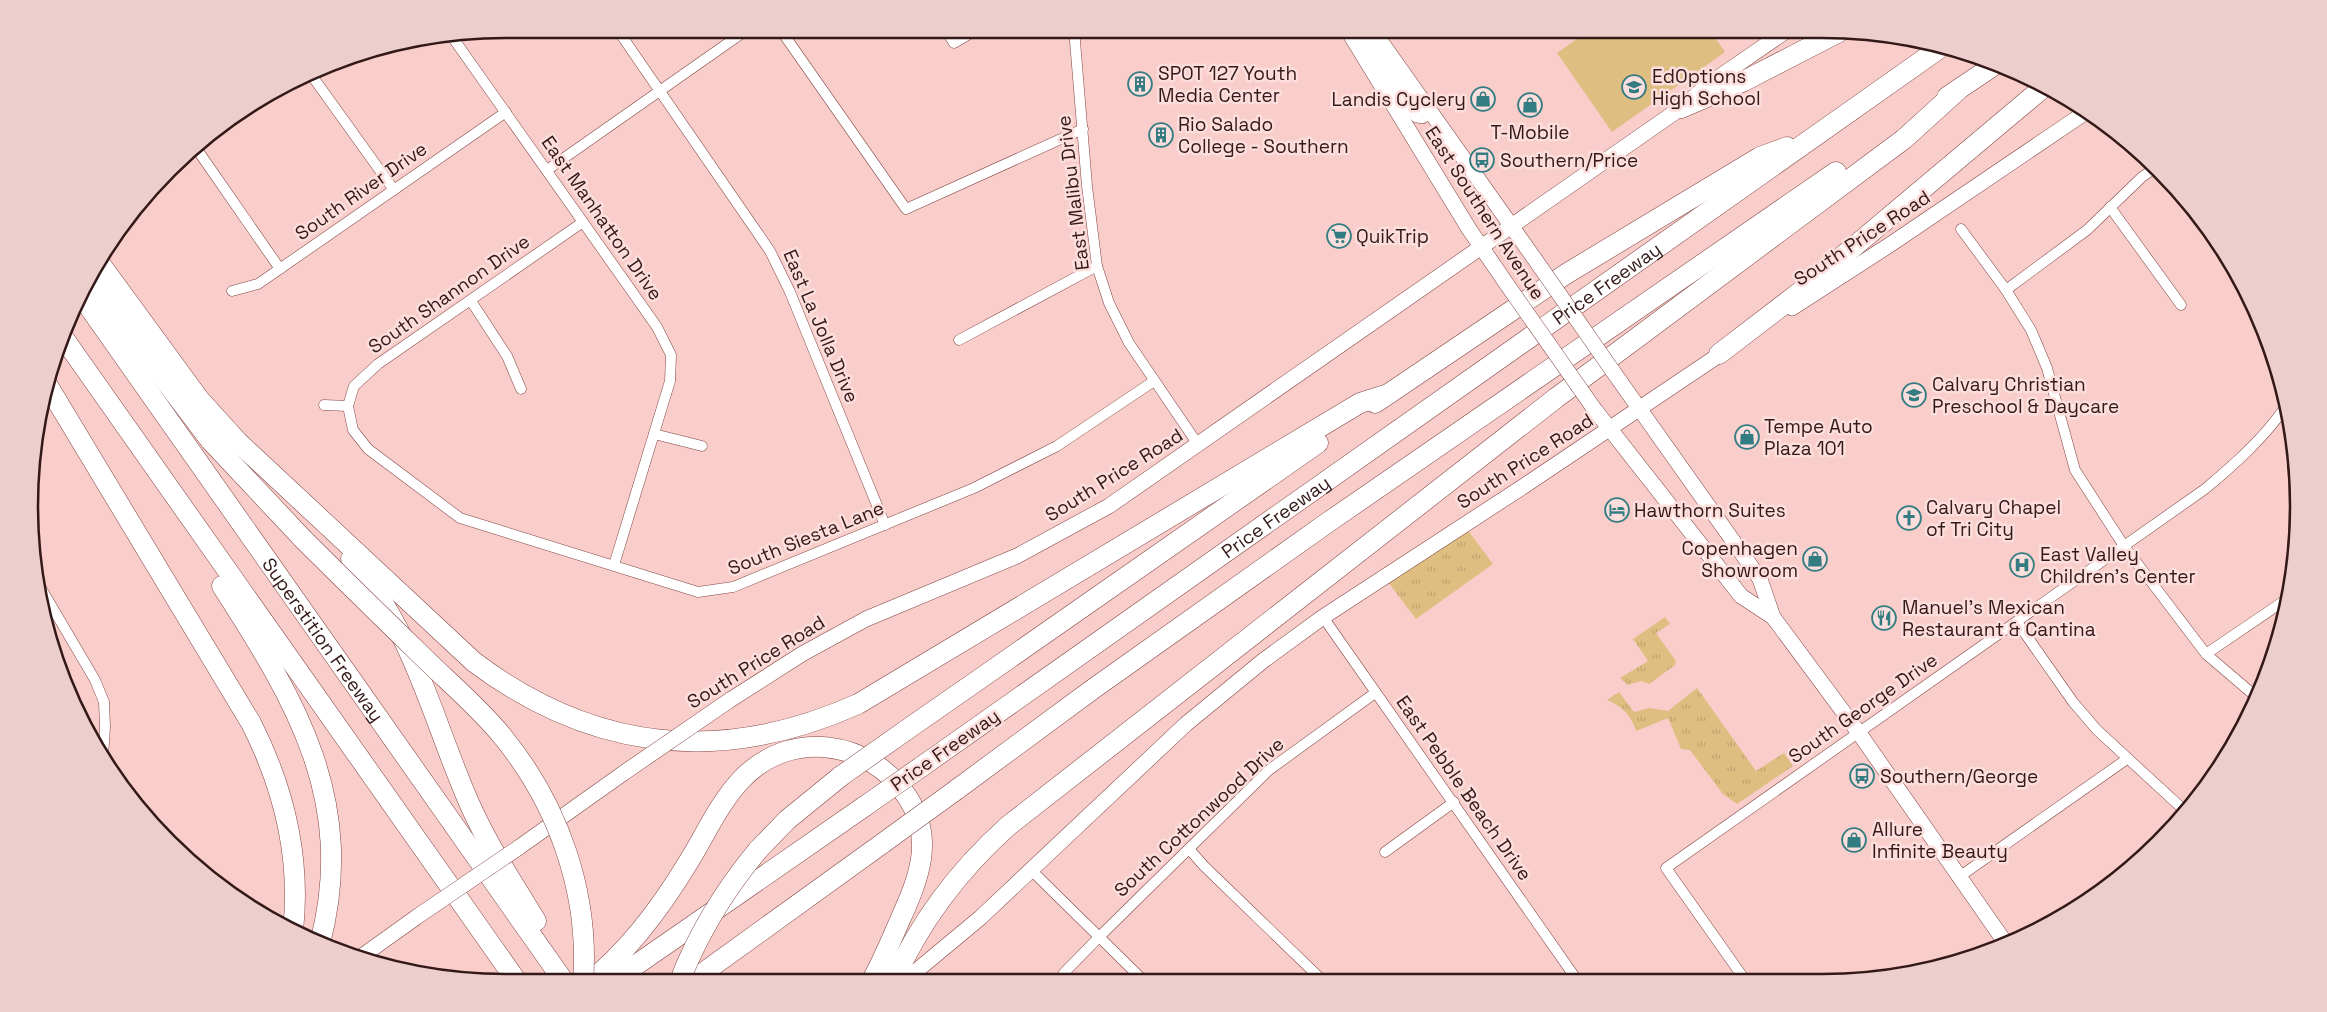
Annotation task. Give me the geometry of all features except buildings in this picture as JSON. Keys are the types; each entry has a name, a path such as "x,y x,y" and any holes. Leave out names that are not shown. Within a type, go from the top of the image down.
{"highway":[{"path":"1681,108 1744,81 1827,38"},
{"name":"Price Freeway","path":"608,974 865,806 1935,52"},
{"name":"Price Freeway","path":"702,974 883,844 1093,689 1327,523 1989,69"},
{"path":"897,974 917,934 950,886 966,866 1008,826 1556,398 1904,139 1958,90"},
{"path":"1719,354 1800,292 2039,91"},
{"path":"683,974 696,942 717,904 758,850 787,820 841,776 1385,395 1566,274 1760,157 1814,136"},
{"path":"103,267 200,399 238,442 292,495 356,565 398,627 413,657 467,800 492,847 568,974"},
{"path":"93,286 210,440 302,538 488,720 528,770 552,813 570,863 582,925 582,974"},
{"name":"Superstition Freeway","path":"85,301 559,974"},
{"path":"66,344 138,464 226,592 282,684 303,726 317,764 329,827 328,897 321,936"},
{"name":"Superstition Freeway","path":"66,344 512,974"},
{"path":"52,392 263,746 275,776 290,835 294,897 292,923"},
{"path":"292,495 324,521 474,662 533,701 583,722 638,736 691,742 731,740 798,728 865,700 1360,403 1385,395"},
{"path":"604,974 657,910 740,781 768,758 787,751 826,747 857,753 888,773 910,800 920,829 922,855 916,883 875,974"},
{"path":"711,974 777,921"}],"main road":[{"name":"East Southern Avenue","path":"1353,38 1481,247 1594,410 1741,596 1773,617"},
{"path":"1365,38 1417,115 1422,116 1430,111"},
{"name":"East Southern Avenue","path":"1378,38 1760,579 1773,617 1858,733 2002,938"},
{"name":"South Price Road","path":"366,953 625,772 730,700 802,654 866,619 1017,556 1083,522 1123,497 1199,446 1681,108 1709,84 1776,38"},
{"name":"South Price Road","path":"912,974 958,937 1203,708 1248,671 1323,617 1609,430 1719,354 1891,244 2081,116"}],"street":[{"name":"East La Jolla Drive","path":"623,38 770,251 790,292 885,525"},
{"path":"547,170 735,38"},
{"path":"786,38 906,209 1083,129"},
{"path":"951,38 954,43 963,38"},
{"name":"East Malibu Drive","path":"1075,38 1087,186 1097,266 1109,303 1129,343 1199,446"},
{"name":"East Manhatton Drive","path":"455,41 656,327 671,356 670,381 614,565"},
{"path":"314,79 394,190"},
{"name":"South River Drive","path":"232,291 258,284 506,112"},
{"path":"199,152 280,269"},
{"path":"2006,290 2087,230 2149,172"},
{"path":"2110,207 2181,305"},
{"name":"South Shannon Drive","path":"348,406 354,386 378,364 584,222"},
{"path":"1962,229 2006,290 2031,330 2047,368 2075,470 2124,546 2206,654 2251,692"},
{"path":"959,340 1097,266"},
{"path":"471,301 507,356 521,389"},
{"name":"South Siesta Lane","path":"348,406 353,430 368,449 460,518 698,592 733,587 974,488 1057,446 1154,381"},
{"path":"324,405 348,406"},
{"path":"2058,410 2084,407"},
{"name":"South George Drive","path":"1741,974 1666,868 2206,489 2234,465 2280,415"},
{"path":"654,434 702,446"},
{"path":"47,599 95,680 104,702 104,746"},
{"path":"2206,654 2278,605"},
{"name":"East Pebble Beach Drive","path":"1323,617 1573,974"},
{"path":"2017,622 2073,702 2097,730 2180,807"},
{"name":"South Cottonwood Drive","path":"1063,974 1269,770 1376,693"},
{"path":"1959,877 2127,759"},
{"path":"1385,852 1454,802"},
{"path":"1189,849 1204,866 1316,974"},
{"path":"1030,870 1137,974"}],"green space":[{"name":"EdOptions High School","path":"1578,38 1715,38 1725,52 1612,132 1557,53"},
{"path":"1467,529 1493,564 1416,619 1388,582"},
{"path":"1665,617 1670,624 1656,633 1676,661 1675,665 1649,684 1641,681 1628,685 1620,678 1648,661 1633,639"},
{"path":"1697,688 1756,771 1784,753 1793,766 1737,804 1723,794 1690,750 1681,749 1668,718 1636,731 1625,712 1607,700 1619,692 1634,712 1649,708 1668,711"}],"place":[{"name":"SPOT 127 Youth Media Center","path":"1140,84"},
{"name":"EdOptions High School","path":"1634,87"},
{"name":"Landis Cyclery","path":"1483,99"},
{"name":"T-Mobile","path":"1530,105"},
{"name":"Rio Salado College - Southern","path":"1161,135"},
{"name":"Southern/Price","path":"1482,160"},
{"name":"QuikTrip","path":"1339,236"},
{"name":"Calvary Christian Preschool & Daycare","path":"1914,395"},
{"name":"Tempe Auto Plaza 101","path":"1747,437"},
{"name":"Hawthorn Suites","path":"1617,510"},
{"name":"Calvary Chapel of Tri City","path":"1909,518"},
{"name":"Copenhagen Showroom","path":"1815,559"},
{"name":"East Valley Children's Center","path":"2022,565"},
{"name":"Manuel's Mexican Restaurant & Cantina","path":"1884,618"},
{"name":"Southern/George","path":"1862,776"},
{"name":"Allure Infinite Beauty","path":"1854,840"}]}
